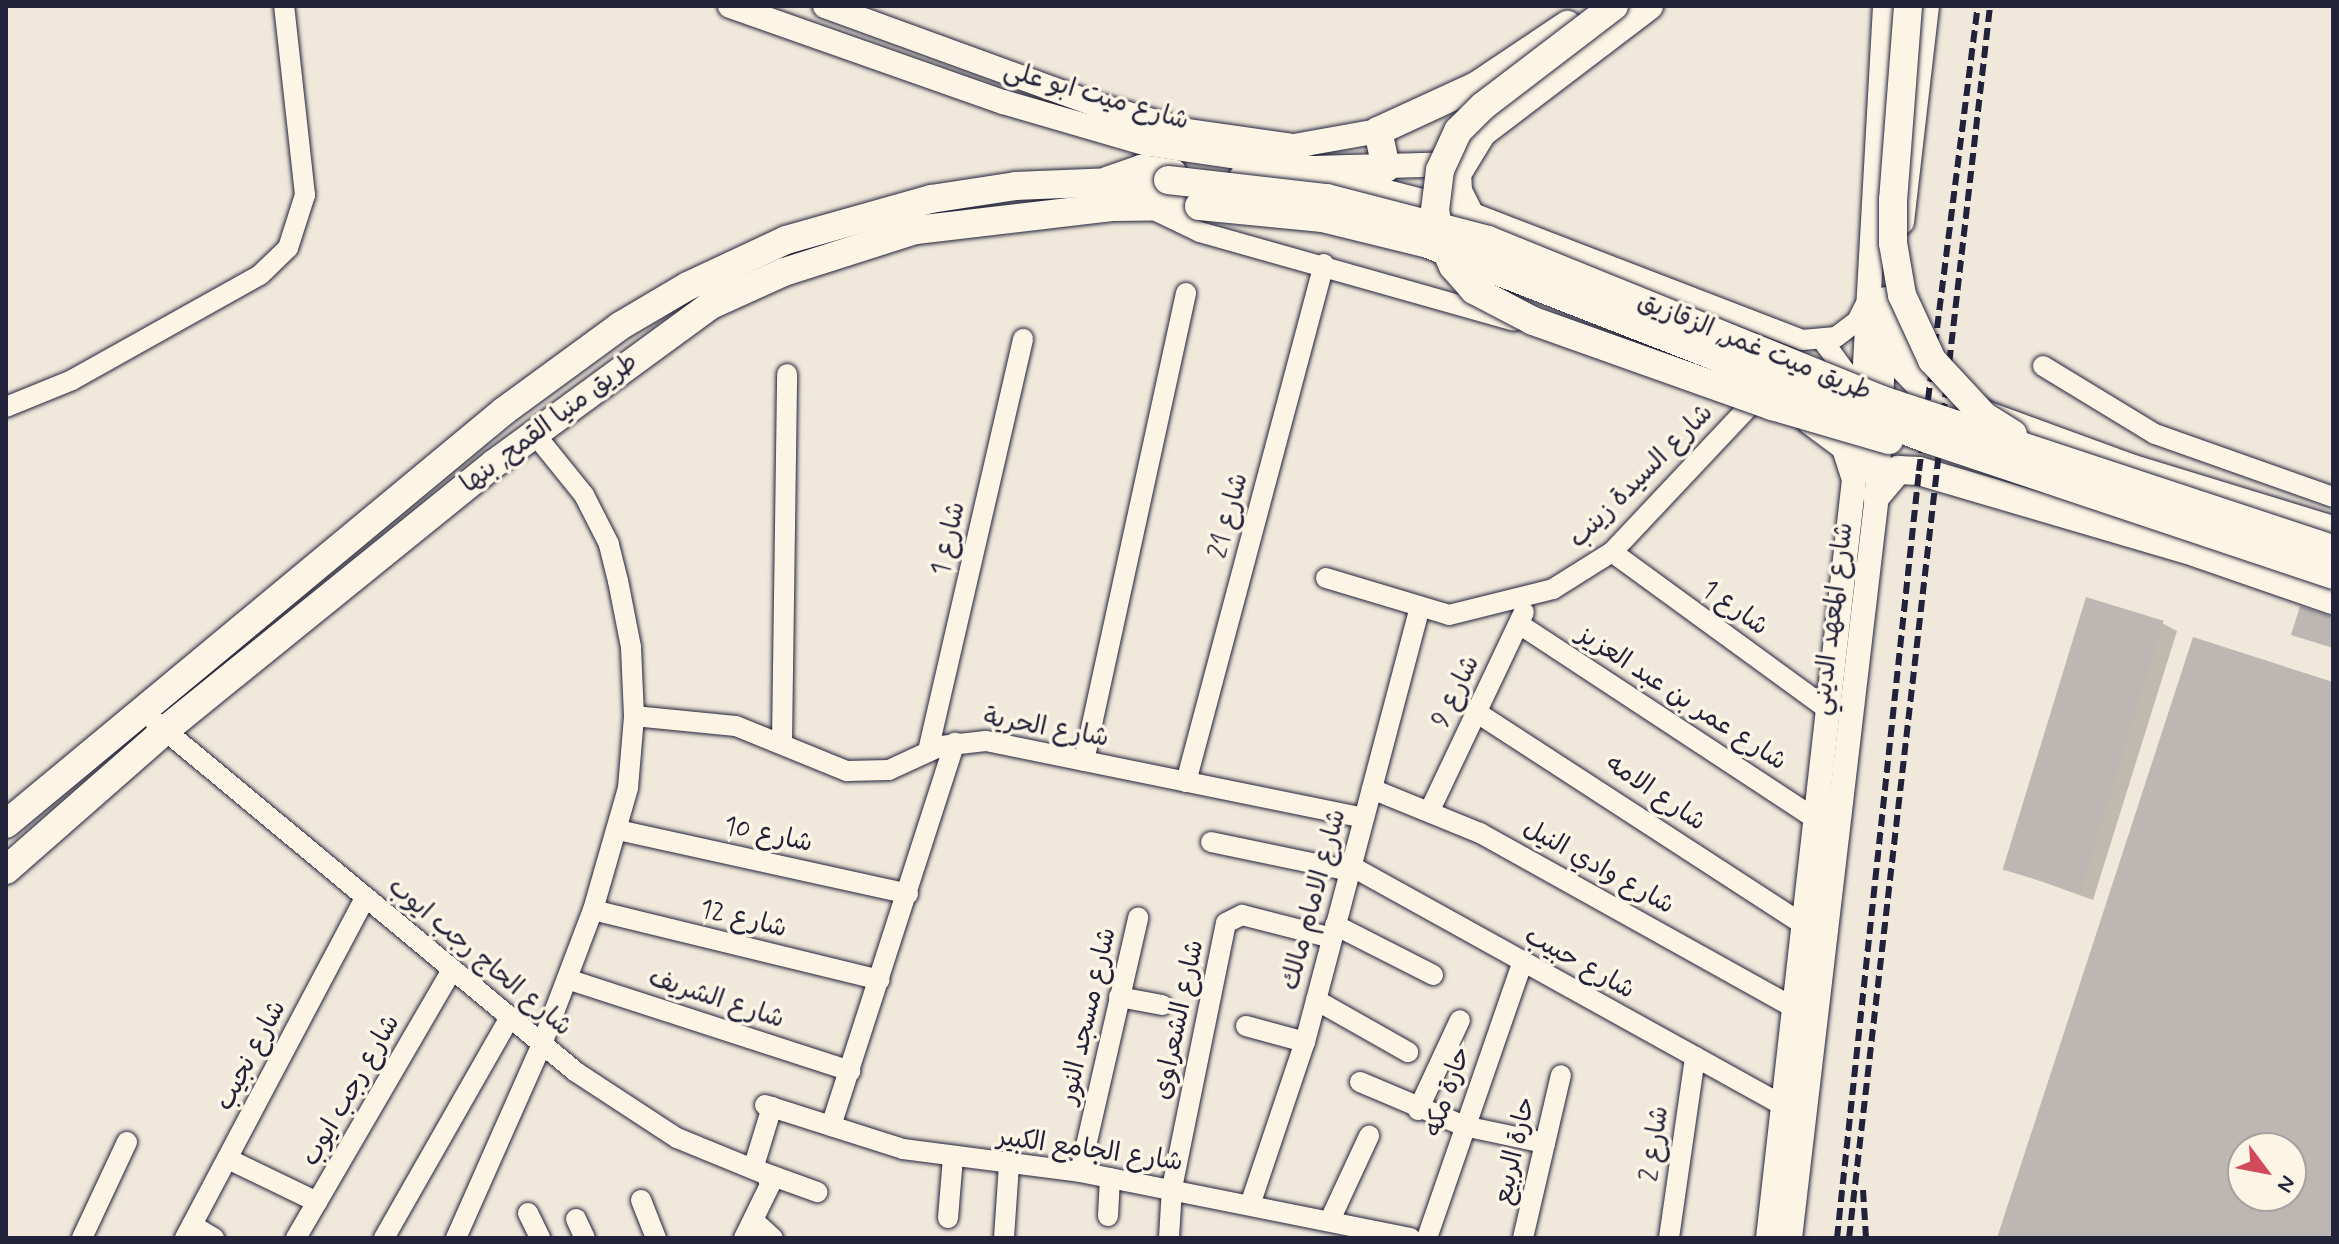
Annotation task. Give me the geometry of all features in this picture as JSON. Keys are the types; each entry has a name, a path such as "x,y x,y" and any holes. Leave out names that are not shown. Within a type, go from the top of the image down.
{"highway":[{"path":"1386,168 1378,131 1476,86 1591,6"},
{"path":"1614,6 1483,106 1451,144 1440,170 1435,210 1445,252 1463,279 1494,302 1533,321 1772,406 1927,450 1988,461"},
{"path":"1468,211 1458,191 1461,164 1494,122 1600,48 1649,6"},
{"path":"1908,6 1893,200 1893,243 1902,295 1932,360 1977,408 2018,436 2075,463"},
{"name":"طريق ميت غمر, الزقازيق","path":"1168,180 1327,198 1488,240 1879,399 2333,549"},
{"name":"طريق منيا القمح, بنها","path":"6,824 66,771 555,371 688,286 800,235 974,190 1098,181 1168,180"},
{"name":"طريق ميت غمر, الزقازيق","path":"1199,206 1322,218 1428,244 1988,461 2333,575"},
{"name":"طريق منيا القمح, بنها","path":"6,870 164,731 534,433 711,305 784,272 916,230 1148,207 1199,206"},
{"name":"طريق ميت غمر, الزقازيق","path":"1876,302 1906,370 1928,394 2130,468 2333,530"},
{"path":"555,371 573,402"},
{"path":"1877,495 1898,470 1919,471 2197,553 2333,600"},
{"path":"66,771 88,798"}],"main road":[{"name":"شارع ميت ابو على","path":"730,6 990,97 1148,144 1313,168 1461,164"},
{"name":"شارع ميت ابو على","path":"825,6 1097,105 1187,131 1294,146 1378,131"},
{"name":"شارع المعهد الديني","path":"1790,1238 1877,495 1876,302 1885,6"},
{"name":"شارع المعهد الديني","path":"1768,1238 1852,480 1876,302 1911,171 1927,6"}],"street":[{"path":"6,407 72,380 247,282 288,248 305,195 284,6"},
{"path":"1098,181 1140,165 1360,183 1468,211 1802,340 1823,341 1847,331 1876,302"},
{"path":"1148,207 1200,232 1324,264 1759,396 1828,435 1847,459 1852,480"},
{"name":"شارع 21","path":"1186,782 1324,264"},
{"path":"1084,761 1186,293"},
{"name":"شارع 1","path":"928,751 1023,339"},
{"path":"1823,341 1845,371 1849,394 1842,417 1828,435"},
{"path":"2043,366 2155,434 2333,497"},
{"path":"782,742 787,374"},
{"name":"شارع السيدة زينب","path":"1326,578 1420,608 1461,615 1531,597 1574,579 1612,552 1759,396"},
{"path":"456,1238 542,1044 593,910 618,830 634,716 631,647 609,544 584,495 534,433"},
{"name":"شارع 1","path":"1612,552 1826,708"},
{"name":"شارع 9","path":"1430,810 1531,597"},
{"name":"شارع الامام مالك","path":"1251,1202 1305,1042 1420,608"},
{"name":"شارع عمر بن عبد العزيز","path":"1519,624 1814,818"},
{"name":"شارع الحاج رجب ايوب","path":"143,711 542,1044 642,1118 758,1170 817,1192"},
{"name":"شارع الامه","path":"1476,712 1803,924"},
{"name":"شارع الحرية","path":"634,716 736,726 782,742 833,767 861,773 889,770 928,751 955,743 986,741 1363,818"},
{"path":"831,1126 955,743"},
{"name":"شارع وادي النيل","path":"1372,789 1430,810 1528,858 1793,1007"},
{"name":"شارع 10","path":"618,830 908,894"},
{"name":"شارع حبيب","path":"1211,842 1350,868 1783,1105"},
{"name":"شارع نجيب","path":"189,1232 365,898"},
{"name":"شارع 12","path":"593,910 880,980"},
{"name":"شارع الشعراوى","path":"1169,1238 1172,1188 1226,923 1242,915 1334,932"},
{"name":"شارع مسجد النور","path":"1080,1172 1138,918"},
{"path":"1334,932 1433,975"},
{"name":"حارة مكه","path":"1427,1238 1522,963"},
{"name":"شارع رجب ايوب","path":"296,1238 452,970"},
{"name":"شارع الشريف","path":"567,979 850,1071"},
{"path":"1119,997 1162,1005"},
{"path":"1316,1000 1408,1052"},
{"path":"384,1238 510,1017"},
{"path":"1418,1110 1460,1020"},
{"path":"1246,1026 1305,1042"},
{"name":"شارع 2","path":"1669,1238 1695,1057"},
{"name":"حارة الربيع","path":"1523,1238 1561,1075"},
{"path":"1360,1082 1418,1110 1464,1126 1545,1143"},
{"name":"شارع الجامع الكبير","path":"758,1170 768,1106 903,1149 1080,1172 1172,1188 1330,1220 1372,1234 1410,1238"},
{"path":"1330,1220 1369,1136"},
{"path":"82,1238 127,1142"},
{"path":"948,1218 953,1157"},
{"path":"228,1159 317,1202"},
{"path":"1004,1238 1009,1165"},
{"path":"758,1170 770,1185 750,1230 773,1238"},
{"path":"1108,1216 1110,1178"},
{"path":"641,1200 656,1238"},
{"path":"528,1213 540,1238"},
{"path":"576,1219 585,1238"},
{"path":"189,1232 214,1238"}],"building":[{"path":"2086,597 2163,621 2080,893 2003,870"},
{"path":"2300,606 2333,617 2333,648 2291,635"},
{"path":"2193,637 2333,682 2333,1238 1997,1238"}],"railway":[{"path":"1837,1238 1919,471 1978,6"},
{"path":"1849,1238 1990,6"},
{"path":"1863,1190 1866,1238"}]}
